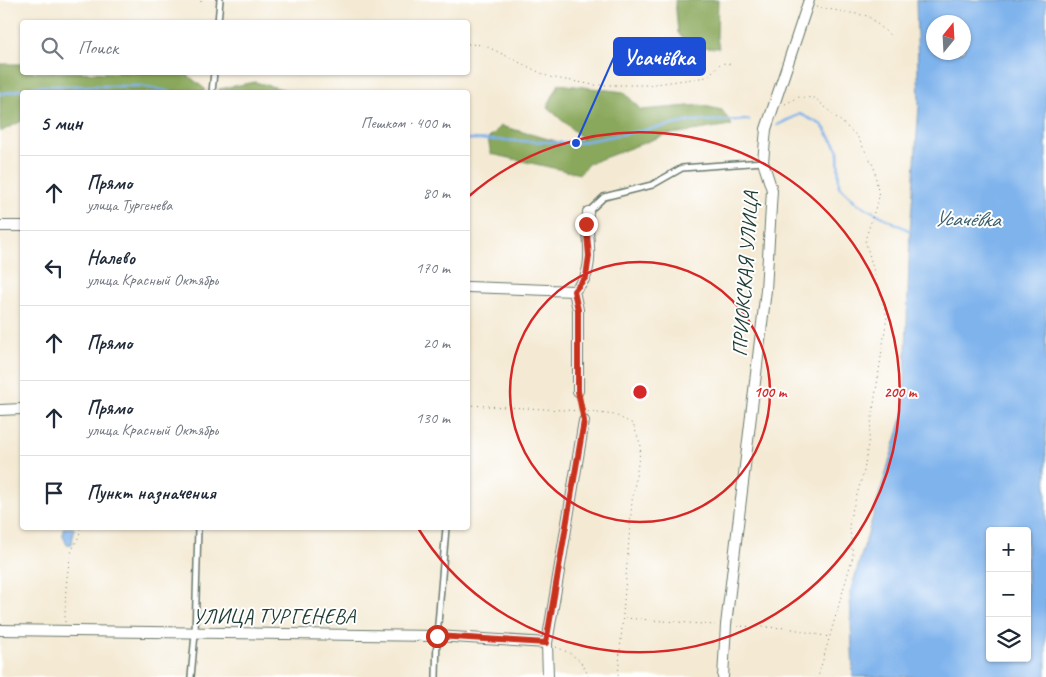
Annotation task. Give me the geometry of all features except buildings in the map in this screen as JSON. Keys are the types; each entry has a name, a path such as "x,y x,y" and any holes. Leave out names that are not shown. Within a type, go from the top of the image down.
{"street":[{"name":"ПРИОКСКАЯ УЛИЦА","path":"723,677 726,625 766,290 772,190 763,162 766,129 808,3"},
{"path":"574,291 586,277 589,256 586,224 588,212"},
{"path":"0,226 20,226"},
{"path":"470,287 574,291"},
{"path":"574,291 578,310 578,391"},
{"path":"0,410 20,410"},
{"path":"548,677 546,643 583,416"},
{"name":"УЛИЦА ТУРГЕНЕВА","path":"0,630 437,636 546,643"}],"lane":[{"path":"218,20 220,0"},
{"path":"212,90 214,75"},
{"path":"588,212 604,197 652,186 682,168 763,162"},
{"path":"191,677 195,634 198,530"},
{"path":"436,677 437,636 446,530"}],"path":[{"path":"808,3 868,16 891,36"},
{"path":"470,44 484,45 549,77 594,85 648,85 708,77 721,63 732,64"},
{"path":"785,104 799,97 815,98 856,136 874,166 879,197 865,240 887,317 864,470 848,521 853,556 818,677"},
{"path":"578,391 583,416"},
{"path":"470,405 583,416 614,415 633,424 640,446 632,501 618,677"},
{"path":"65,631 66,593 71,553 80,530"},
{"path":"546,643 573,654 586,669 588,677"}],"green space":[{"path":"675,0 718,0 717,38 719,48 691,47 678,33"},
{"path":"0,64 20,64 20,75 188,75 205,89 20,90 20,122 0,132"},
{"path":"255,82 286,90 219,90"},
{"path":"559,84 624,92 641,110 700,105 722,110 732,125 665,135 588,164 580,174 491,154 488,139 501,126 563,143 583,139 547,107"}],"water":[{"path":"916,0 1046,0 1046,677 853,677 850,593 904,412 910,232 919,106"},
{"path":"63,530 74,530 72,544 67,545 63,536"}],"waterway":[{"name":"Усачёвка","path":"20,90 40,86 142,86 161,90"},
{"name":"Усачёвка","path":"0,94 20,90"},
{"name":"Усачёвка","path":"777,125 800,114 822,125 838,149 839,186 858,204 912,232"},
{"name":"Усачёвка","path":"470,139 576,143 693,121 749,120"}],"place":[{"name":"Усачёвка","path":"576,143"}],"route":[{"path":"437,636 546,643 584,421 578,391 578,310 574,291 586,277 589,256 586,224"}]}
